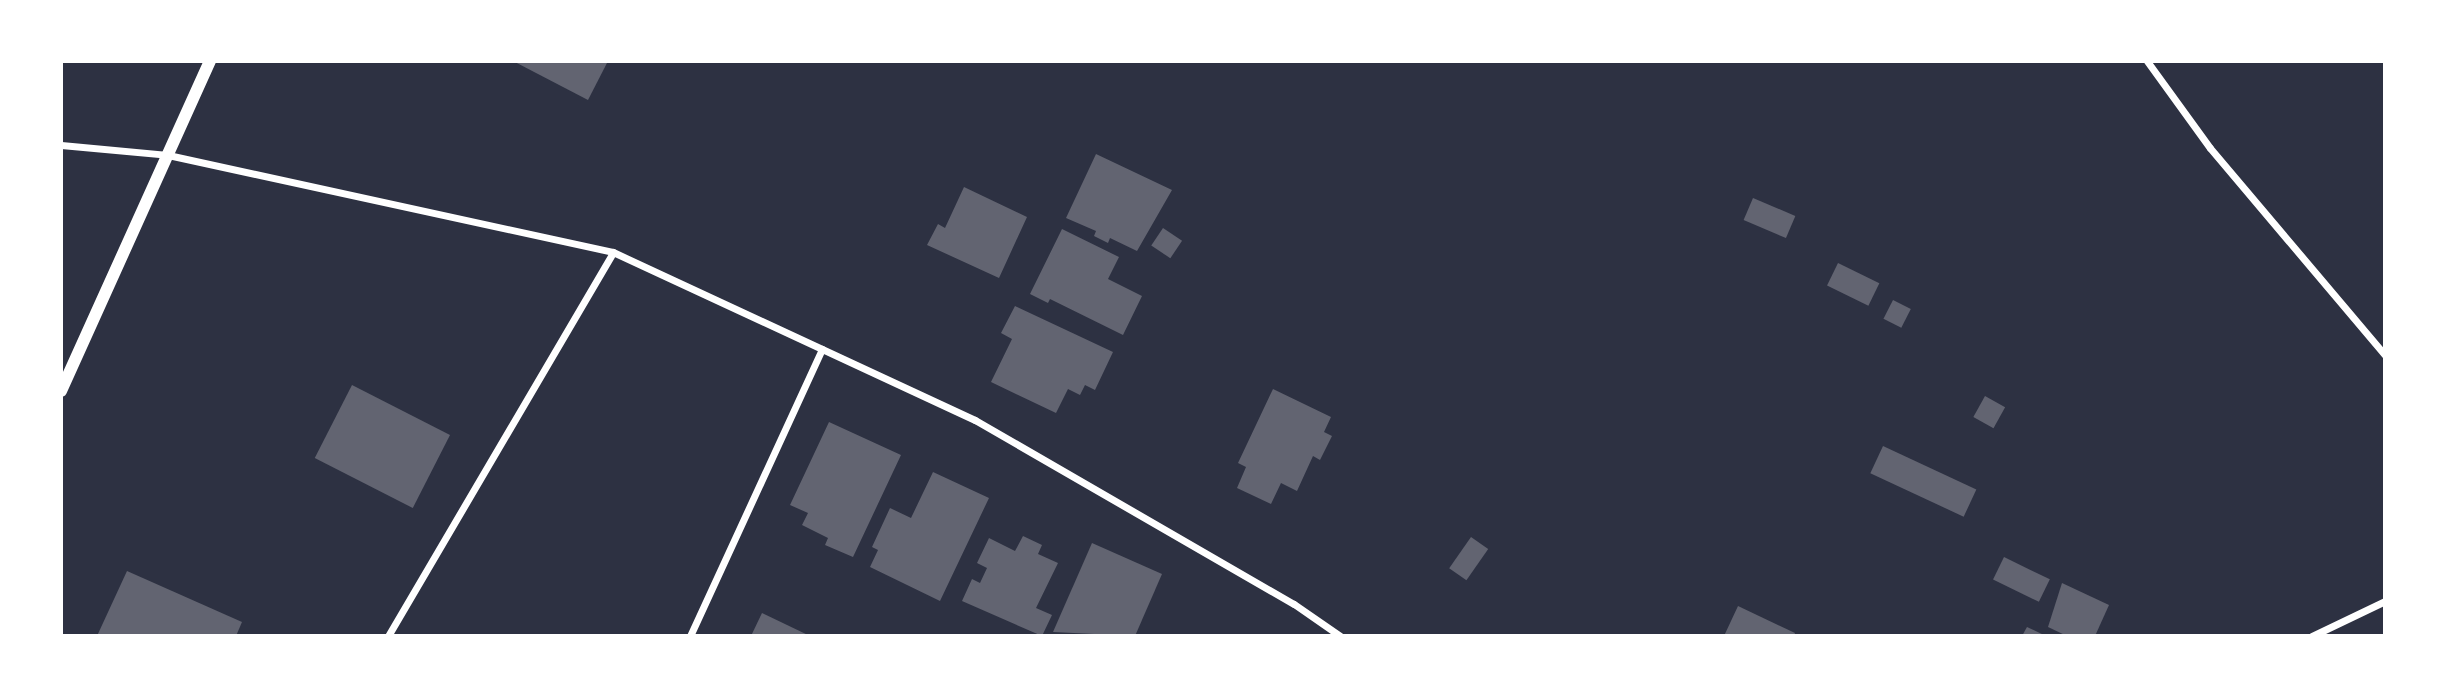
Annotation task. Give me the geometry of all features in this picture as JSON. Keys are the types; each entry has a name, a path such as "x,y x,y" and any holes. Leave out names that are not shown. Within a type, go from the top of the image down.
{"street":[{"path":"61,391 210,61"},
{"path":"2147,61 2210,148 2385,355"},
{"path":"61,145 168,155 613,252 975,420 1294,604 1340,636"},
{"path":"388,636 613,252"},
{"path":"690,636 822,349"},
{"path":"2312,636 2385,601"}],"building":[{"path":"513,61 608,61 588,100"},
{"path":"1096,154 1172,190 1137,251 1110,238 1108,243 1094,236 1096,231 1066,218"},
{"path":"964,187 1027,217 999,278 927,245 938,224 945,228"},
{"path":"1753,198 1795,216 1786,238 1744,220"},
{"path":"1163,228 1182,241 1170,258 1151,245"},
{"path":"1062,229 1119,257 1108,279 1142,296 1123,335 1050,299 1048,303 1030,294"},
{"path":"1838,263 1879,283 1868,306 1827,285"},
{"path":"1893,300 1911,309 1901,328 1883,319"},
{"path":"1015,306 1113,352 1095,390 1085,385 1080,395 1068,389 1056,413 991,382 1012,339 1001,333"},
{"path":"352,385 450,435 413,508 315,458"},
{"path":"1273,389 1331,417 1324,432 1332,436 1320,460 1313,456 1297,491 1281,483 1271,504 1237,488 1246,467 1238,463"},
{"path":"1985,396 2005,407 1993,428 1973,417"},
{"path":"829,422 901,455 853,557 825,545 828,538 802,525 808,513 790,505"},
{"path":"1883,446 1976,490 1964,517 1870,473"},
{"path":"933,472 989,498 940,601 870,567 878,550 872,547 890,508 911,518"},
{"path":"1023,536 1042,545 1038,554 1058,563 1036,608 1052,615 1042,636 962,601 972,579 980,583 987,568 977,563 989,538 1015,551"},
{"path":"1471,537 1488,549 1466,580 1449,568"},
{"path":"1092,543 1162,574 1135,636 1053,632"},
{"path":"2004,557 2050,579 2039,602 1993,579"},
{"path":"127,571 242,622 236,636 97,636"},
{"path":"2062,583 2109,605 2095,636 2067,636 2048,627"},
{"path":"1738,606 1795,633 1794,636 1724,636"},
{"path":"762,613 810,636 751,636"},
{"path":"2027,627 2046,636 2022,636"}]}
